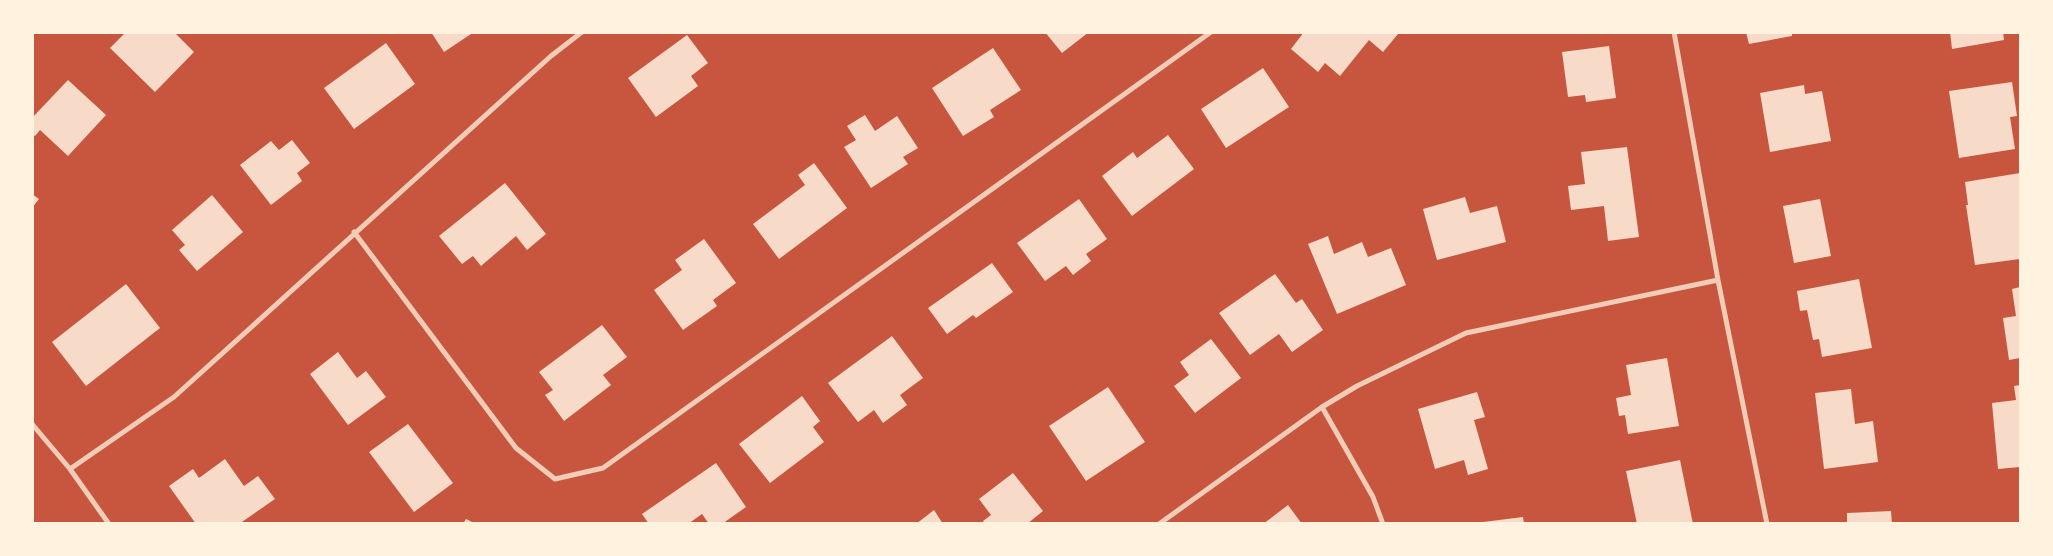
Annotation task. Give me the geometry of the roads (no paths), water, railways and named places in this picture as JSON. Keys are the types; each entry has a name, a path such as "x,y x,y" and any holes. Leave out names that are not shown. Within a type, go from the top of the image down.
{"street":[{"path":"70,469 174,396 551,56 582,32"},
{"path":"354,232 516,448 555,479 603,468 1211,32"},
{"path":"1674,32 1718,280 1767,524"},
{"path":"1159,524 1322,407 1357,386 1466,333 1718,280"},
{"path":"1322,407 1373,497 1383,524"},
{"path":"32,424 70,469 109,524"}]}
